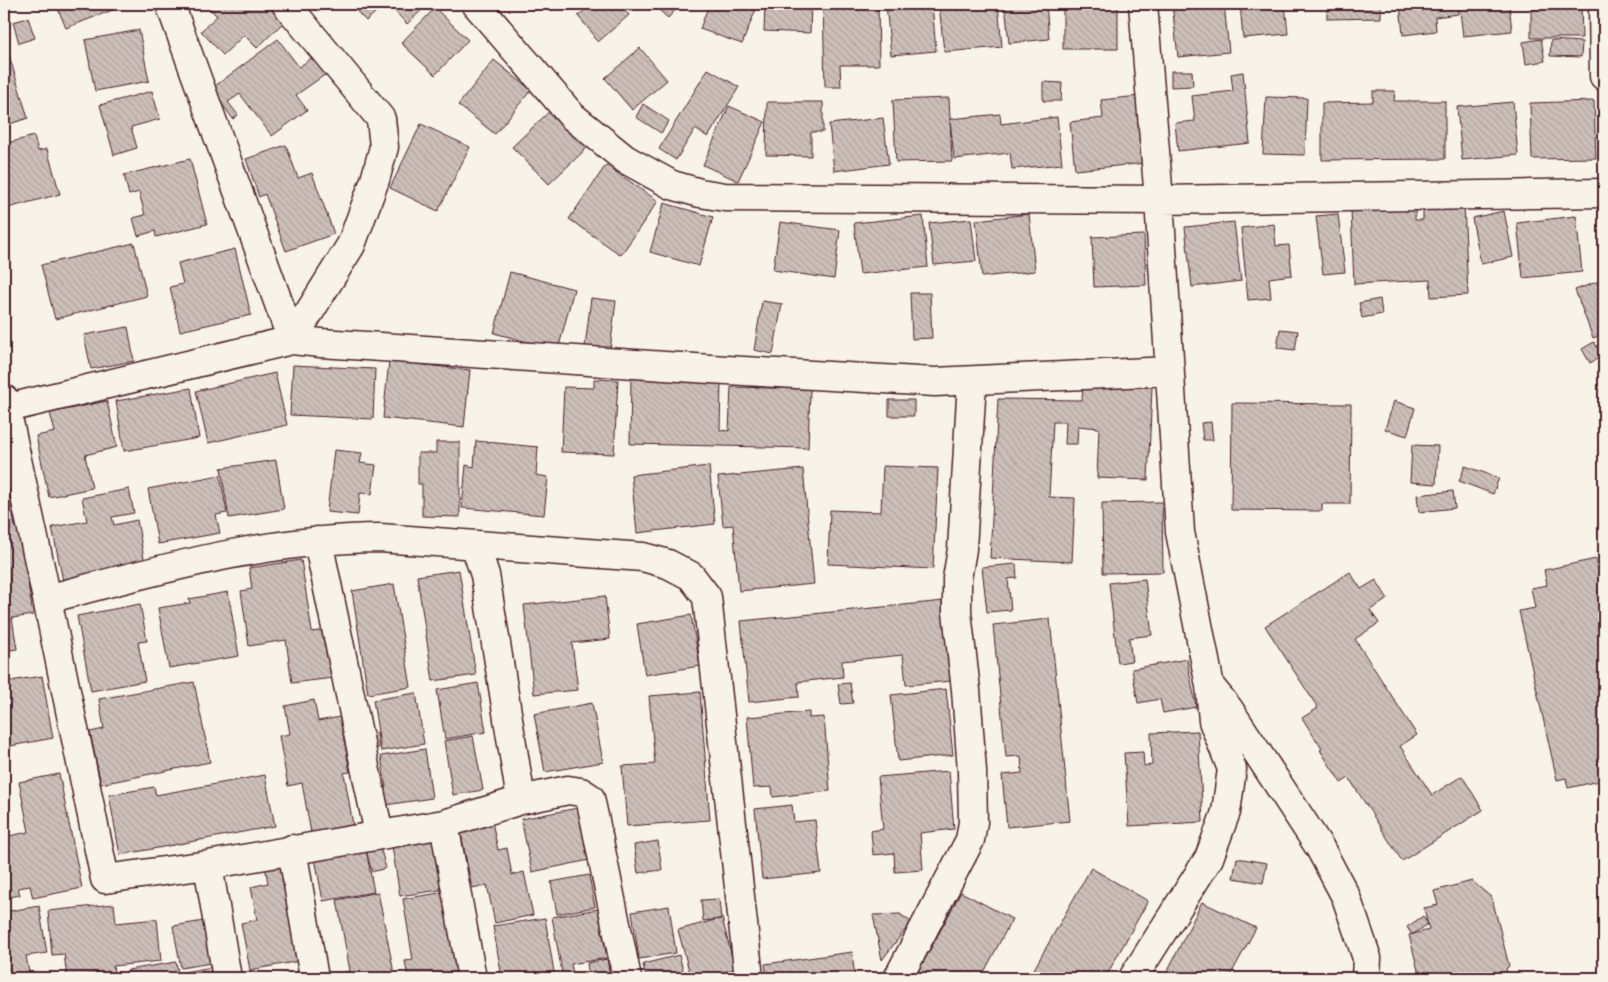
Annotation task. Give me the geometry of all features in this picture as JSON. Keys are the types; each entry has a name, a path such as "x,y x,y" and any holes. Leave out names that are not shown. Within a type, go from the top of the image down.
{"street":[{"path":"170,4 292,340"},
{"path":"286,4 381,119 384,147 375,180 351,245 292,340"},
{"path":"476,4 572,116 625,159 672,185 700,193 725,197 1160,200 1604,193"},
{"path":"1133,978 1209,858 1226,812 1232,769 1213,721 1210,686 1180,532 1160,200 1143,4"},
{"path":"1603,4 1604,76"},
{"path":"626,978 590,798 581,792 568,790 521,800 444,824 208,865 105,879 5,406 292,340 710,369 934,382 1169,372"},
{"path":"898,978 970,840 973,822 972,771 966,690 957,612 956,579 962,549 972,381"},
{"path":"47,599 181,564 248,550 318,541 380,538 643,557 668,564 691,576 707,596 749,978"},
{"path":"318,541 379,834"},
{"path":"475,544 484,575 521,800"},
{"path":"1210,686 1228,708 1320,848 1346,897 1366,958 1366,978"},
{"path":"444,824 472,978"},
{"path":"292,849 314,978"},
{"path":"208,865 227,978"}],"building":[{"path":"56,4 128,4 66,28"},
{"path":"205,4 266,4 284,22 257,48 244,35 223,55 201,31 217,16"},
{"path":"350,4 385,4 366,21"},
{"path":"388,4 428,4 407,24"},
{"path":"528,4 542,4 533,10"},
{"path":"592,4 619,4 629,15 598,42 578,16"},
{"path":"652,4 681,4 668,18"},
{"path":"709,4 758,4 742,44 700,29"},
{"path":"765,4 811,4 810,33 764,31"},
{"path":"823,4 878,4 879,65 840,65 841,87 825,87"},
{"path":"886,4 932,4 936,51 891,55"},
{"path":"939,4 998,4 1002,47 944,52"},
{"path":"1005,4 1046,4 1049,39 1009,43"},
{"path":"1063,4 1118,4 1118,49 1063,49"},
{"path":"1172,4 1224,4 1229,52 1178,57"},
{"path":"1240,4 1285,4 1288,34 1243,38"},
{"path":"1327,4 1381,4 1381,18 1327,19"},
{"path":"1400,4 1456,4 1458,14 1435,17 1436,31 1403,35"},
{"path":"1459,4 1509,4 1512,31 1463,36"},
{"path":"1531,4 1581,4 1582,38 1531,38"},
{"path":"435,8 468,40 435,75 401,43"},
{"path":"28,18 35,38 19,43 13,22"},
{"path":"139,30 149,81 95,91 85,40"},
{"path":"4,39 28,118 4,126"},
{"path":"278,39 299,67 313,57 326,74 296,95 307,110 272,136 240,94 228,102 238,115 233,119 211,89"},
{"path":"1541,39 1545,61 1526,64 1523,42"},
{"path":"1551,40 1582,42 1581,57 1550,56"},
{"path":"640,48 667,80 632,110 605,78"},
{"path":"494,60 531,90 495,134 458,105"},
{"path":"708,69 739,87 708,137 695,129 676,160 659,149"},
{"path":"1171,71 1192,71 1193,86 1171,87"},
{"path":"1243,72 1250,143 1178,151 1175,123 1195,121 1192,96 1233,91 1231,74"},
{"path":"1043,82 1062,83 1061,101 1043,101"},
{"path":"152,91 160,119 131,127 137,148 114,155 100,105"},
{"path":"1373,91 1395,91 1394,101 1445,101 1445,159 1322,160 1322,103 1373,102"},
{"path":"1139,96 1147,163 1075,170 1070,122 1103,118 1101,100"},
{"path":"1266,97 1307,98 1305,155 1263,154"},
{"path":"949,98 952,161 896,162 893,100"},
{"path":"1594,101 1596,158 1532,159 1530,103"},
{"path":"767,102 823,102 823,132 811,132 811,156 766,155"},
{"path":"1513,102 1518,155 1462,160 1457,107"},
{"path":"643,104 669,121 661,133 636,117"},
{"path":"555,106 591,144 549,184 512,147"},
{"path":"729,106 765,122 738,181 703,165"},
{"path":"1000,114 1001,124 1057,117 1062,164 1012,169 1010,153 954,159 950,119"},
{"path":"883,118 889,164 834,171 829,124"},
{"path":"421,124 470,147 438,211 390,188"},
{"path":"34,136 38,151 47,149 60,194 4,209 4,144"},
{"path":"286,145 298,178 312,173 334,234 286,251 265,194 259,197 246,159"},
{"path":"190,159 207,224 156,237 155,231 138,236 133,218 145,215 139,192 129,195 124,175"},
{"path":"606,165 658,201 621,255 569,219"},
{"path":"664,203 713,217 699,266 650,252"},
{"path":"1464,203 1468,295 1431,297 1430,280 1354,284 1351,209 1415,206 1415,220 1423,220 1423,205"},
{"path":"1504,211 1513,257 1481,264 1472,218"},
{"path":"1029,214 1035,271 982,277 976,220"},
{"path":"1338,214 1345,272 1323,274 1316,216"},
{"path":"923,216 928,267 860,274 854,223"},
{"path":"1576,216 1582,272 1523,278 1517,223"},
{"path":"971,219 976,261 934,265 929,223"},
{"path":"780,222 840,230 834,279 773,270"},
{"path":"1234,222 1241,281 1192,287 1185,227"},
{"path":"1274,224 1276,246 1289,245 1292,275 1269,278 1271,298 1248,300 1241,228"},
{"path":"1144,235 1146,285 1094,287 1092,237"},
{"path":"134,243 147,296 55,319 41,265"},
{"path":"235,249 251,315 180,331 170,287 183,284 178,263"},
{"path":"510,272 574,289 558,350 494,333"},
{"path":"1602,280 1604,287 1604,334 1593,338 1575,290"},
{"path":"910,293 930,293 932,338 912,339"},
{"path":"591,298 616,301 610,350 585,347"},
{"path":"1380,299 1382,314 1362,318 1359,303"},
{"path":"762,301 782,304 773,354 754,350"},
{"path":"128,327 134,361 91,369 84,335"},
{"path":"1280,329 1298,331 1295,350 1277,348"},
{"path":"1594,342 1602,356 1590,363 1582,349"},
{"path":"389,361 470,370 464,427 383,418"},
{"path":"293,365 375,369 373,419 290,415"},
{"path":"275,373 287,425 208,443 196,391"},
{"path":"631,377 721,380 720,430 729,431 731,387 810,389 808,448 630,444"},
{"path":"594,379 618,380 614,454 561,452 564,387 594,388"},
{"path":"1083,384 1152,387 1148,480 1097,478 1099,428 1078,426 1077,444 1065,444 1066,422 1053,422 1049,497 1075,498 1072,562 990,558 998,399 1082,400"},
{"path":"191,388 199,438 124,451 116,401"},
{"path":"889,400 914,400 914,416 889,416"},
{"path":"107,401 117,447 85,455 92,488 49,497 36,436 55,432 50,413"},
{"path":"1394,401 1415,408 1407,436 1385,429"},
{"path":"1232,403 1351,404 1350,504 1322,504 1322,511 1231,510"},
{"path":"1211,422 1213,440 1203,440 1201,423"},
{"path":"476,441 538,447 536,475 548,477 544,515 462,508 466,465 474,467"},
{"path":"436,442 460,442 460,517 422,516 422,484 418,484 418,453 436,453"},
{"path":"1412,445 1438,446 1436,484 1410,482"},
{"path":"334,450 362,453 360,463 376,465 372,494 360,493 358,515 327,512"},
{"path":"276,460 284,509 229,518 221,468"},
{"path":"709,466 715,524 637,533 631,475"},
{"path":"883,466 938,468 933,569 828,564 830,510 881,512"},
{"path":"1465,466 1499,478 1493,494 1459,481"},
{"path":"803,469 814,584 739,591 733,525 723,526 718,477"},
{"path":"220,475 227,513 216,515 220,533 158,544 148,489"},
{"path":"129,489 134,513 112,517 114,525 137,520 145,564 63,581 52,527 87,521 82,498"},
{"path":"1453,491 1455,508 1419,512 1417,495"},
{"path":"11,501 15,527 19,526 33,615 12,618 17,649 4,651 4,503"},
{"path":"1162,502 1163,572 1103,573 1102,503"},
{"path":"1596,559 1604,598 1604,780 1568,788 1566,778 1557,780 1519,611 1535,608 1531,588 1547,585 1544,570"},
{"path":"301,560 312,632 326,630 333,678 292,683 286,640 249,646 241,591 252,589 249,568"},
{"path":"1016,564 1017,578 1008,579 1011,610 987,612 982,567"},
{"path":"459,570 476,675 433,681 417,576"},
{"path":"1350,572 1361,589 1376,580 1388,599 1370,610 1379,623 1355,639 1417,735 1400,746 1432,795 1462,776 1483,810 1402,861 1349,778 1341,783 1320,750 1322,749 1302,718 1318,708 1265,626"},
{"path":"1145,579 1152,635 1129,638 1132,661 1118,663 1109,583"},
{"path":"394,584 411,687 368,694 352,591"},
{"path":"228,592 239,656 169,668 158,608 190,603 189,599"},
{"path":"605,596 610,639 572,643 578,690 534,694 524,605"},
{"path":"944,601 952,681 906,685 903,655 842,661 843,677 798,682 799,697 749,702 741,621"},
{"path":"140,604 147,641 138,642 145,681 91,691 77,616"},
{"path":"691,615 700,666 645,675 637,624"},
{"path":"1050,619 1070,821 1007,827 1002,775 1022,773 1021,756 1006,757 993,625"},
{"path":"1187,659 1196,707 1163,713 1160,699 1138,703 1132,669"},
{"path":"42,676 53,738 5,747 4,682"},
{"path":"194,682 210,762 101,784 90,732 104,729 99,699"},
{"path":"478,683 486,732 445,739 437,690"},
{"path":"850,683 853,703 841,704 838,684"},
{"path":"946,689 953,755 898,761 891,695"},
{"path":"700,692 710,820 627,826 622,766 655,764 649,696"},
{"path":"416,693 424,744 381,751 373,700"},
{"path":"314,700 318,721 340,717 350,772 344,773 353,825 311,833 302,783 288,786 279,736 290,734 285,706"},
{"path":"592,703 603,762 545,772 534,714"},
{"path":"809,712 809,718 824,717 830,791 773,797 772,787 753,788 747,717"},
{"path":"1198,731 1203,822 1129,826 1124,753 1143,752 1144,766 1152,765 1151,733"},
{"path":"377,732 379,748 367,750 365,733"},
{"path":"473,736 483,790 453,795 444,741"},
{"path":"425,749 432,798 379,806 377,789 386,788 381,756"},
{"path":"949,771 954,829 920,833 923,870 895,872 894,853 873,855 871,831 883,829 878,777"},
{"path":"59,774 82,888 33,898 30,886 18,888 20,895 4,898 4,837 29,832 19,782"},
{"path":"265,775 275,826 120,855 109,795 154,787 156,795"},
{"path":"792,805 794,822 815,820 821,873 762,879 755,809"},
{"path":"583,807 594,859 532,872 521,819"},
{"path":"491,817 498,850 507,848 512,875 524,872 533,915 495,923 487,885 472,888 459,824"},
{"path":"437,839 446,889 400,896 392,846"},
{"path":"658,841 662,870 638,873 634,845"},
{"path":"365,844 374,892 323,901 314,853"},
{"path":"380,847 386,868 372,872 366,851"},
{"path":"282,857 300,961 250,970 241,923 257,920 251,887 268,883 264,860"},
{"path":"1237,858 1267,863 1263,883 1233,878"},
{"path":"1091,868 1148,901 1105,978 1029,978"},
{"path":"589,875 595,907 557,914 551,882"},
{"path":"1472,881 1492,898 1509,966 1506,969 1509,978 1420,978 1409,935 1429,930 1424,908 1438,905 1434,891"},
{"path":"378,892 395,978 337,978 336,974 350,971 337,900"},
{"path":"445,892 469,978 408,978 405,961 413,960 403,899"},
{"path":"961,892 1012,919 981,978 915,978"},
{"path":"719,899 721,919 703,921 701,900"},
{"path":"1202,902 1256,928 1229,978 1164,978"},
{"path":"114,904 116,923 157,919 161,961 113,966 114,972 67,977 64,954 52,955 48,911"},
{"path":"39,906 47,953 26,956 30,978 4,978 4,912"},
{"path":"669,906 676,953 639,959 632,912"},
{"path":"598,909 607,958 571,964 574,978 563,978 552,917"},
{"path":"900,914 911,922 882,960 873,915"},
{"path":"1423,916 1428,924 1412,935 1407,927"},
{"path":"545,918 555,978 502,978 493,926"},
{"path":"722,918 735,969 691,978 678,930"},
{"path":"204,921 211,963 181,968 173,926"},
{"path":"852,952 855,978 767,978 765,964"},
{"path":"679,955 685,978 646,978 643,964"},
{"path":"607,959 610,978 589,978 587,963"},
{"path":"176,962 179,978 130,978 128,970"},
{"path":"217,966 219,978 185,978 184,972"},
{"path":"306,971 307,978 263,978"}]}
